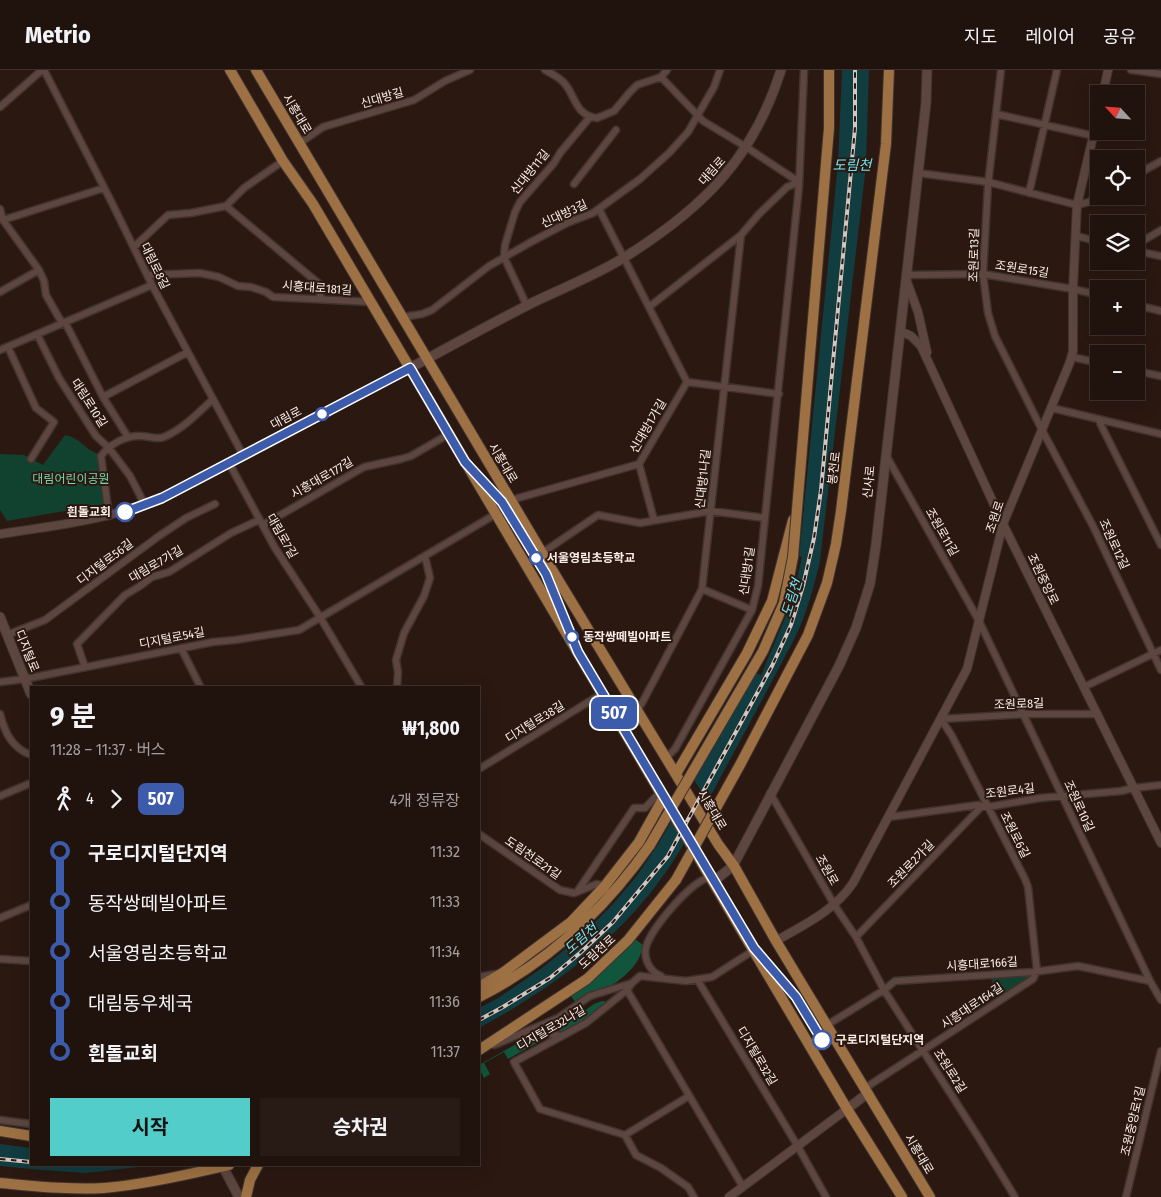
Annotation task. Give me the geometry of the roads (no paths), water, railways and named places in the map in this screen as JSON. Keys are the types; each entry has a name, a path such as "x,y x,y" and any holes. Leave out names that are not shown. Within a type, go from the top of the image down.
{"main road":[{"path":"230,70 283,161 313,204 496,514 667,797 754,950 902,1197"},
{"name":"시흥대로","path":"256,70 542,552 733,866 930,1197"},
{"name":"대림로","path":"410,368 527,306 624,258 672,225 696,205 731,168 746,147 767,110 781,70"},
{"path":"480,986 504,972 571,922 605,886 639,842 763,651 775,627 784,602 793,557 829,128 829,70"},
{"name":"봉천로","path":"699,839 808,635 827,583 841,511 886,144 889,70"},
{"name":"신사로","path":"733,866 839,666 856,628 870,584 926,103 927,70"},
{"path":"679,779 698,737 747,653 772,601 798,502"},
{"name":"디지털로","path":"0,617 30,692"},
{"path":"480,996 501,985 544,955 571,934 606,901 632,870 653,840 667,797"},
{"name":"도림천로","path":"480,1050 520,1021 587,979 628,940 676,880 699,839"},
{"path":"713,879 733,866"},
{"path":"848,1108 867,1091"},
{"path":"0,1131 30,1136"},
{"path":"0,1183 106,1188 156,1180 220,1166"},
{"path":"225,1166 239,1197"},
{"path":"246,1197 250,1180 257,1166"}],"street":[{"path":"0,107 43,70"},
{"name":"대림로8길","path":"43,70 152,285 243,455"},
{"path":"454,70 456,72 464,70"},
{"name":"신대방길","path":"300,143 323,128 414,100 445,81 470,70"},
{"path":"545,70 564,82 576,105 590,117 597,118 614,111 637,86 661,77 667,70"},
{"name":"신대방3길","path":"403,317 422,314 432,310 489,266 531,242 600,209 640,179 661,162 678,144 698,117 714,87 720,70"},
{"name":"신대방1길","path":"665,757 675,749 752,610 758,586 799,182 804,70"},
{"name":"조원로13길","path":"1002,70 988,182 983,274 988,312 995,336 1042,430"},
{"path":"1029,193 1057,70"},
{"path":"1105,85 1108,70"},
{"path":"1131,70 1161,74"},
{"path":"661,77 698,117 799,182"},
{"path":"996,114 1090,135"},
{"name":"신대방11길","path":"504,257 505,245 520,202 590,117"},
{"path":"574,184 616,130"},
{"name":"조원로","path":"776,941 834,906 846,894 967,669 1003,524 1072,357 1077,205 1092,140"},
{"path":"134,247 168,215 191,213 226,206 244,188 283,161"},
{"path":"1145,170 1161,161"},
{"path":"918,173 988,182 1077,205 1090,201"},
{"path":"649,307 741,236 759,214 780,194 788,187 799,182"},
{"path":"3,220 104,188"},
{"path":"226,206 318,283 321,299"},
{"path":"0,209 3,220 39,270 44,281 46,295 64,323 103,397 128,437"},
{"path":"600,209 686,382 778,394"},
{"path":"1145,239 1161,230"},
{"name":"신대방1나길","path":"637,710 702,590 741,236"},
{"path":"1077,236 1090,240"},
{"path":"1145,253 1161,256"},
{"path":"504,257 527,306"},
{"path":"0,292 39,270"},
{"name":"시흥대로181길","path":"147,275 200,273 219,277 238,286 251,286 266,292 272,297 371,302"},
{"name":"조원로15길","path":"906,277 983,274 1073,288 1090,293"},
{"path":"906,277 918,312 929,364"},
{"path":"0,350 152,285"},
{"path":"1145,307 1161,311"},
{"name":"조원중앙로","path":"900,331 912,336 916,340 929,364 1003,524 1161,843"},
{"name":"대림로10길","path":"36,334 59,378 96,436 109,448 130,476 145,506"},
{"path":"8,347 36,408 54,422 31,459"},
{"path":"103,397 188,352"},
{"path":"1072,357 1090,361"},
{"name":"대림로","path":"0,534 109,516 145,506 410,368"},
{"path":"1145,373 1161,376"},
{"name":"신대방1가길","path":"511,500 639,464 686,382"},
{"path":"109,516 101,456 118,441 128,437 163,438 193,418 213,399"},
{"path":"1052,408 1161,434"},
{"path":"1098,419 1161,545"},
{"name":"조원로12길","path":"1042,430 1093,526 1161,670"},
{"name":"시흥대로177길","path":"261,522 364,467 411,456 449,434"},
{"name":"조원로11길","path":"885,454 980,621"},
{"name":"대림로7길","path":"229,463 275,548 320,617"},
{"path":"639,464 654,520"},
{"name":"디지털로56길","path":"7,635 45,620 159,536 186,518 215,504"},
{"path":"542,552 598,515 640,523 711,511 765,518"},
{"name":"디지털로54길","path":"0,682 25,679 212,642 299,630 496,514"},
{"name":"대림로7가길","path":"85,667 77,644 125,595 152,577 169,572 231,533 261,522"},
{"path":"397,686 396,660 404,634 424,596 430,578 425,556"},
{"path":"702,590 752,610"},
{"path":"320,617 361,686"},
{"name":"조원로10길","path":"980,621 1150,981 1161,1000"},
{"path":"181,648 200,686"},
{"path":"1084,687 1161,650"},
{"name":"디지털로38길","path":"480,768 603,693"},
{"path":"0,714 4,730 9,739 25,753 30,755"},
{"name":"조원로8길","path":"941,719 1025,714 1097,714"},
{"name":"조원로6길","path":"941,719 952,736 985,807 1028,888 1036,971"},
{"path":"0,796 30,784"},
{"name":"조원로4길","path":"889,817 978,805 985,807 1062,796 1161,786"},
{"name":"조원로","path":"770,793 834,906"},
{"path":"577,892 634,808 645,808 667,797"},
{"name":"조원로2가길","path":"856,937 985,807"},
{"name":"도림천로21길","path":"480,835 560,890 577,892"},
{"path":"713,879 701,881 686,893 666,914 646,945 647,962 651,969 665,978 686,981 712,977 754,950"},
{"path":"577,892 597,884 605,886"},
{"path":"0,918 30,905"},
{"name":"조원로2길","path":"834,906 856,937 884,990 1015,1197"},
{"path":"0,959 30,961"},
{"name":"시흥대로166길","path":"827,1025 884,990 895,981 1036,971 1078,966 1150,981"},
{"name":"시흥대로164길","path":"867,1091 1033,979 1036,971"},
{"path":"480,977 504,972"},
{"name":"디지털로32나길","path":"625,1135 540,1109 514,1062 586,1023 627,990 640,976 665,978"},
{"name":"디지털로32길","path":"697,979 826,1197"},
{"path":"480,1051 558,1018 590,996 632,983"},
{"path":"627,990 742,1187"},
{"path":"504,1040 535,1032 562,1036"},
{"name":"조원중앙로1길","path":"1126,1197 1161,1051"},
{"path":"689,1096 625,1135 636,1155 661,1168 688,1187 694,1197"},
{"path":"729,1197 848,1108"},
{"path":"0,1120 30,1124"}],"water":[{"name":"도림천","path":"842,70 869,70 866,166 820,561 804,618 777,676 696,823 677,856 647,897 627,920 582,961 532,997 480,1027 480,1007 498,998 542,968 579,938 612,905 636,877 659,843 767,653 799,557 838,163"},
{"path":"0,1144 30,1148 30,1166 147,1166 86,1173 0,1166"}],"railway":[{"path":"480,1019 550,978 580,953 613,922 668,856 772,666 791,625 803,586 814,538 821,490 855,128 855,70"},
{"path":"0,1159 30,1162"}],"place":[{"name":"흰돌교회","path":"125,512"},
{"name":"서울영림초등학교","path":"536,558"},
{"name":"동작쌍떼빌아파트","path":"572,637"},
{"name":"구로디지털단지역","path":"822,1040"}],"park label":[{"name":"대림어린이공원","path":"71,479"}]}
